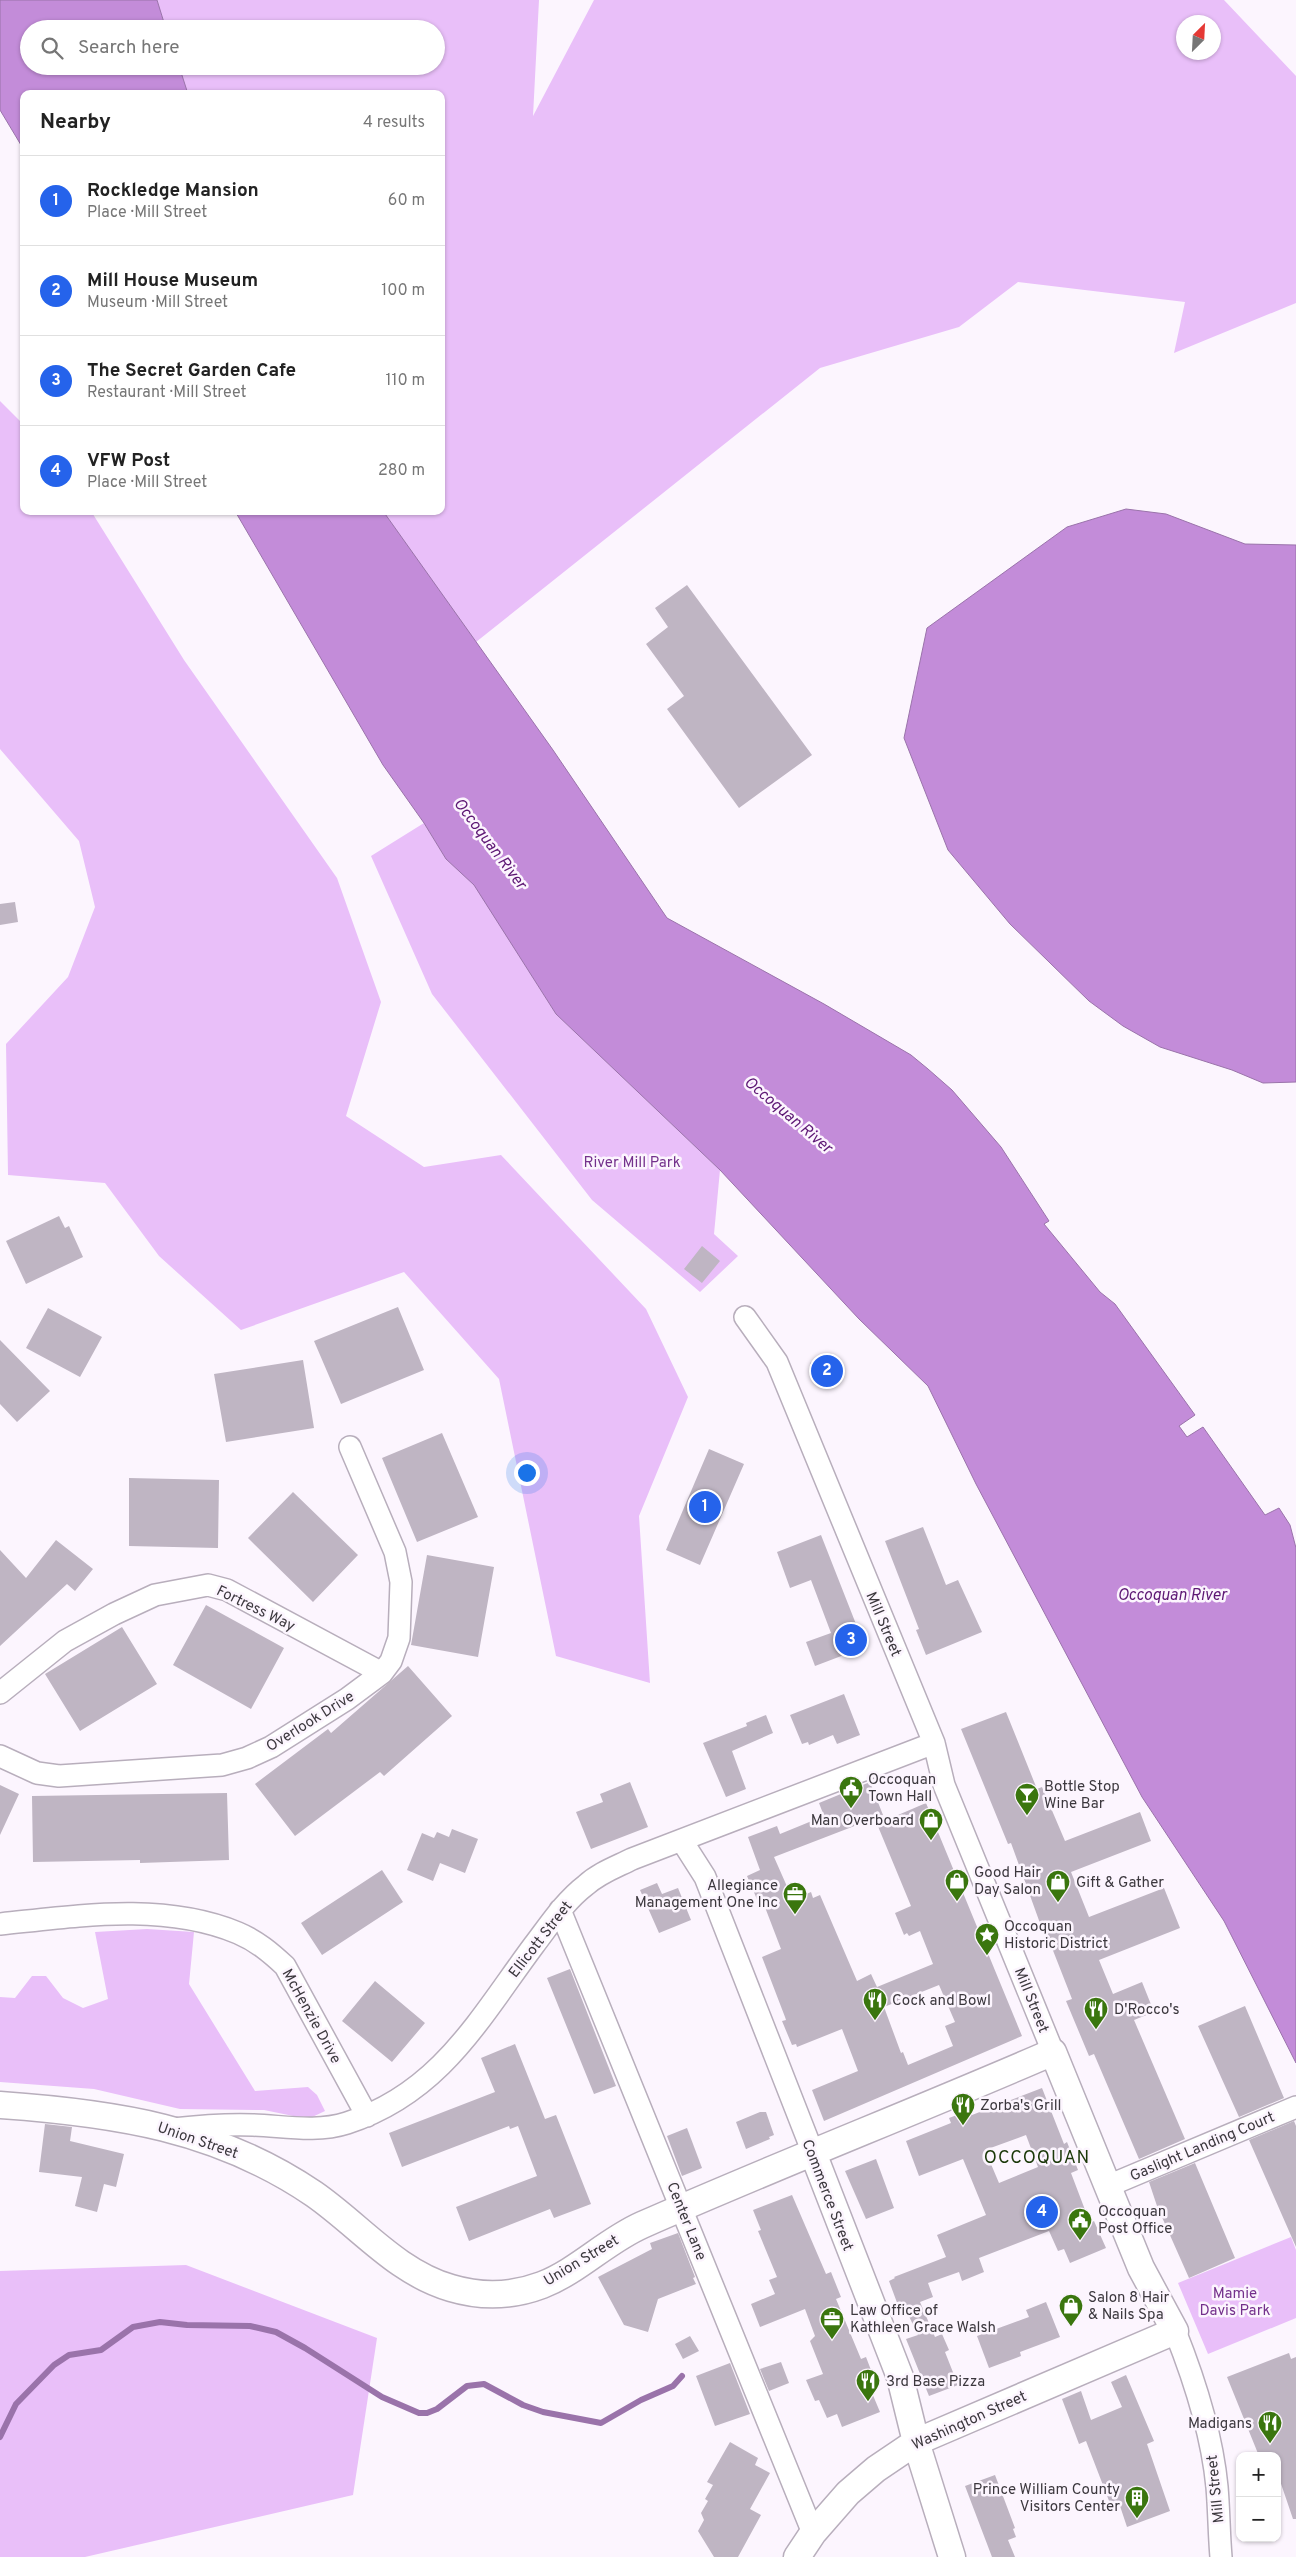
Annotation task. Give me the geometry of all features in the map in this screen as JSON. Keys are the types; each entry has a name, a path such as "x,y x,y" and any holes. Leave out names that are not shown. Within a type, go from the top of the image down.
{"street":[{"name":"Mill Street","path":"745,1317 777,1362 934,1743 944,1784 1141,2268 1175,2331 1194,2379 1205,2423 1217,2486 1221,2557"},
{"name":"Overlook Drive","path":"0,1756 37,1773 59,1776 222,1765 247,1758 271,1747 347,1700 382,1673 391,1661 398,1644 401,1582 395,1552 350,1447"},
{"name":"Fortress Way","path":"0,1693 65,1641 114,1614 155,1595 208,1585 227,1590 382,1673"},
{"name":"Ellicott Street","path":"172,2129 216,2124 308,2129 336,2126 367,2116 401,2099 428,2080 451,2056 560,1910 585,1885 605,1872 934,1743"},
{"name":"Commerce Street","path":"682,1841 705,1877 900,2377 916,2442 952,2557"},
{"name":"Center Lane","path":"560,1910 813,2533"},
{"name":"McHenzie Drive","path":"0,1924 103,1914 139,1914 219,1926 240,1934 264,1948 285,1966 367,2116"},
{"name":"Union Street","path":"0,2105 97,2114 172,2129 221,2146 279,2173 317,2196 408,2270 435,2283 463,2291 492,2295 513,2293 544,2284 637,2227 1053,2052"},
{"name":"Gaslight Landing Court","path":"1108,2186 1296,2107"},
{"name":"Washington Street","path":"798,2557 813,2533 848,2493 876,2469 916,2442 1175,2331"}],"green space":[{"path":"157,0 539,0 533,116 594,0 1224,0 1296,76 1296,303 1174,353 1185,302 1018,282 959,327 820,368 476,642 386,515 445,515 445,90 187,90 182,75 445,75 445,20 163,20"},
{"path":"0,401 20,421 20,515 93,515 184,660 337,878 381,1002 346,1116 424,1167 501,1155 646,1309 688,1397 639,1516 650,1683 556,1656 499,1379 404,1272 241,1330 159,1256 105,1183 8,1175 6,1044 68,977 95,907 79,841 0,749"},
{"name":"River Mill Park","path":"424,823 446,859 474,884 556,1014 720,1170 714,1234 738,1256 700,1292 592,1200 432,994 371,856"},
{"path":"147,1929 194,1932 189,1984 255,2091 308,2087 317,2095 325,2111 308,2119 264,2110 180,2109 94,2089 0,2082 0,1997 15,1998 32,1976 46,1976 63,1998 83,2008 108,1999 95,1932"},
{"name":"Mamie Davis Park","path":"1291,2237 1296,2250 1296,2318 1208,2354 1178,2283"},
{"path":"186,2265 377,2338 353,2495 85,2557 0,2557 0,2271"}],"water":[{"path":"0,0 157,0 163,20 20,20 20,75 182,75 187,90 20,90 20,143 0,110"},
{"path":"1126,509 1166,514 1245,544 1296,545 1296,1082 1263,1083 1232,1070 1160,1047 1123,1026 1089,1001 1010,924 948,850 904,738 927,628 1067,527"},
{"name":"Occoquan River","path":"237,515 386,515 553,750 667,918 824,1004 911,1055 952,1090 1001,1147 1049,1221 1044,1224 1100,1292 1115,1304 1195,1415 1179,1426 1187,1437 1203,1427 1265,1515 1279,1508 1290,1525 1296,1548 1296,2063 1224,1921 1142,1797 976,1484 928,1386 859,1319 720,1170 556,1014 474,885 446,859 424,823 383,765"}],"building":[{"path":"687,585 812,755 739,808 667,709 684,696 646,644 668,627 655,608"},
{"path":"15,902 18,922 0,925 0,904"},
{"path":"59,1216 65,1228 69,1226 83,1257 26,1284 6,1241"},
{"path":"702,1246 720,1261 702,1283 684,1269"},
{"path":"398,1307 424,1370 341,1404 314,1341"},
{"path":"48,1308 102,1337 80,1377 26,1348"},
{"path":"0,1340 50,1391 17,1422 0,1404"},
{"path":"831,1353 843,1378 822,1388 810,1363"},
{"path":"303,1360 314,1428 226,1442 214,1374"},
{"path":"442,1433 478,1517 417,1542 382,1458"},
{"path":"709,1449 744,1464 700,1565 666,1550"},
{"path":"129,1478 219,1480 218,1548 129,1546"},
{"path":"293,1492 358,1555 313,1602 248,1538"},
{"path":"923,1527 946,1585 958,1580 982,1632 926,1655 916,1630 919,1629 885,1541"},
{"path":"821,1535 865,1647 815,1666 806,1642 831,1633 811,1580 790,1588 777,1552"},
{"path":"56,1540 93,1569 75,1591 67,1584 0,1646 0,1550 26,1578"},
{"path":"427,1555 494,1567 478,1657 411,1645"},
{"path":"206,1605 284,1648 251,1709 173,1665"},
{"path":"122,1627 157,1684 80,1731 45,1674"},
{"path":"408,1666 452,1716 384,1776 380,1772 295,1836 255,1784 328,1729 331,1733"},
{"path":"844,1694 860,1735 837,1744 833,1735 809,1745 808,1742 802,1744 790,1715"},
{"path":"1006,1712 1037,1789 1042,1787 1065,1841 1140,1812 1151,1841 1071,1872 1089,1917 1164,1888 1180,1928 1099,1960 1113,1994 1142,1982 1154,2012 1134,2020 1185,2139 1139,2159 1094,2054 1089,2056 1066,2001 1072,1999 1043,1925 1041,1926 1011,1843 1008,1844 961,1729"},
{"path":"766,1715 773,1733 732,1751 746,1789 726,1797 703,1743 747,1726 746,1723"},
{"path":"630,1782 648,1827 591,1849 576,1812 603,1802 600,1794"},
{"path":"870,1782 883,1815 774,1857 793,1900 811,1892 813,1898 820,1895 857,1981 871,1974 877,1987 933,1964 920,1931 909,1936 907,1933 904,1935 895,1913 911,1906 877,1824 926,1803 1022,2036 824,2121 812,2090 858,2071 842,2029 797,2047 796,2044 792,2045 782,2021 786,2020 785,2017 762,1957 781,1949 763,1902 759,1904 747,1876 760,1870 748,1837 777,1826 780,1834 824,1816 819,1803","holes":["939,1985 955,2022 945,2026 953,2046 908,2065 903,2052 901,2053 884,2007"]},
{"path":"0,1785 19,1794 0,1835"},
{"path":"227,1793 229,1860 140,1863 140,1860 33,1862 32,1796"},
{"path":"452,1829 478,1839 465,1873 440,1863 433,1881 407,1870 422,1833 434,1838 437,1832 449,1837"},
{"path":"382,1870 403,1902 322,1955 301,1923"},
{"path":"657,1883 662,1894 678,1888 691,1920 659,1933 640,1890"},
{"path":"570,1969 616,2086 594,2094 547,1978"},
{"path":"375,1981 425,2023 392,2062 342,2021"},
{"path":"1245,2006 1284,2098 1239,2117 1198,2026"},
{"path":"515,2044 545,2119 556,2115 591,2204 554,2218 550,2209 469,2241 456,2207 537,2176 518,2126 510,2129 509,2126 402,2167 389,2133 495,2092 481,2058"},
{"path":"1042,2088 1064,2144 1067,2142 1078,2170 1071,2173 1090,2223 1094,2221 1106,2248 1070,2263 1064,2249 1058,2251 1049,2231 979,2258 984,2272 962,2281 959,2272 928,2283 933,2297 920,2302 935,2337 942,2334 949,2350 945,2352 958,2385 929,2396 906,2339 918,2335 904,2306 899,2308 889,2281 894,2277 946,2257 937,2235 986,2215 963,2159 919,2176 906,2141 951,2123 949,2118 970,2110 972,2115","holes":["1026,2135 1038,2167 999,2183 985,2150"]},
{"path":"760,2112 766,2112 774,2135 769,2137 770,2139 746,2149 736,2122"},
{"path":"1294,2121 1296,2126 1296,2247 1249,2140"},
{"path":"45,2124 72,2127 70,2141 124,2154 116,2187 104,2184 97,2212 75,2206 82,2177 39,2172"},
{"path":"687,2128 702,2168 682,2176 667,2136"},
{"path":"876,2159 894,2208 866,2219 845,2171"},
{"path":"1195,2163 1235,2258 1189,2278 1157,2206 1149,2182"},
{"path":"792,2195 826,2274 831,2272 841,2297 836,2299 861,2359 866,2357 874,2378 867,2381 880,2412 842,2427 837,2414 827,2418 819,2400 815,2401 806,2380 823,2374 810,2341 815,2336 805,2309 760,2327 751,2304 775,2294 769,2280 777,2277 758,2231 761,2230 753,2210"},
{"path":"678,2233 696,2284 658,2299 648,2332 624,2325 598,2277 652,2249 650,2243"},
{"path":"1046,2302 1060,2337 1020,2352 1021,2356 989,2368 977,2336 1029,2317 1026,2310"},
{"path":"690,2336 699,2351 683,2359 675,2344"},
{"path":"1289,2353 1291,2359 1296,2357 1296,2519 1293,2519 1281,2484 1281,2452 1257,2452 1227,2377"},
{"path":"781,2362 789,2383 769,2391 760,2369"},
{"path":"730,2363 750,2414 715,2426 696,2376"},
{"path":"1126,2375 1154,2441 1147,2444 1170,2511 1127,2527 1119,2503 1111,2506 1086,2441 1079,2444 1062,2399 1081,2391 1091,2420 1122,2407 1111,2382"},
{"path":"730,2442 758,2458 755,2465 770,2473 750,2509 761,2515 738,2557 714,2557 698,2531 704,2520 701,2513 708,2501 705,2499 713,2485 707,2482"},
{"path":"995,2475 1015,2528 1013,2529 1016,2537 1008,2540 1015,2557 992,2557 965,2486"}],"waterway":[{"path":"0,2437 16,2404 54,2365 69,2355 101,2350 133,2327 160,2322 187,2325 250,2326 276,2332 305,2348 382,2397 419,2413 427,2413 437,2409 467,2386 484,2384 523,2405 543,2412 601,2423 641,2400 673,2386 682,2376"}],"place":[{"name":"Mill House Museum","path":"827,1371"},
{"name":"Rockledge Mansion","path":"705,1507"},
{"name":"The Secret Garden Cafe","path":"851,1640"},
{"name":"Occoquan Town Hall","path":"851,1809"},
{"name":"Bottle Stop Wine Bar","path":"1027,1816"},
{"name":"Man Overboard","path":"931,1841"},
{"name":"Good Hair Day Salon","path":"957,1902"},
{"name":"Gift & Gather","path":"1058,1903"},
{"name":"Allegiance Management One Inc","path":"795,1915"},
{"name":"Occoquan Historic District","path":"987,1956"},
{"name":"Cock and Bowl","path":"875,2021"},
{"name":"D'Rocco's","path":"1096,2030"},
{"name":"Zorba's Grill","path":"963,2126"},
{"name":"VFW Post","path":"1042,2212"},
{"name":"Occoquan Post Office","path":"1080,2241"},
{"name":"Salon 8 Hair & Nails Spa","path":"1071,2327"},
{"name":"Law Office of Kathleen Grace Walsh","path":"832,2340"},
{"name":"3rd Base Pizza","path":"868,2402"},
{"name":"Madigans","path":"1270,2444"},
{"name":"Prince William County Visitors Center","path":"1137,2519"}],"district":[{"name":"OCCOQUAN","path":"1037,2157"}]}
